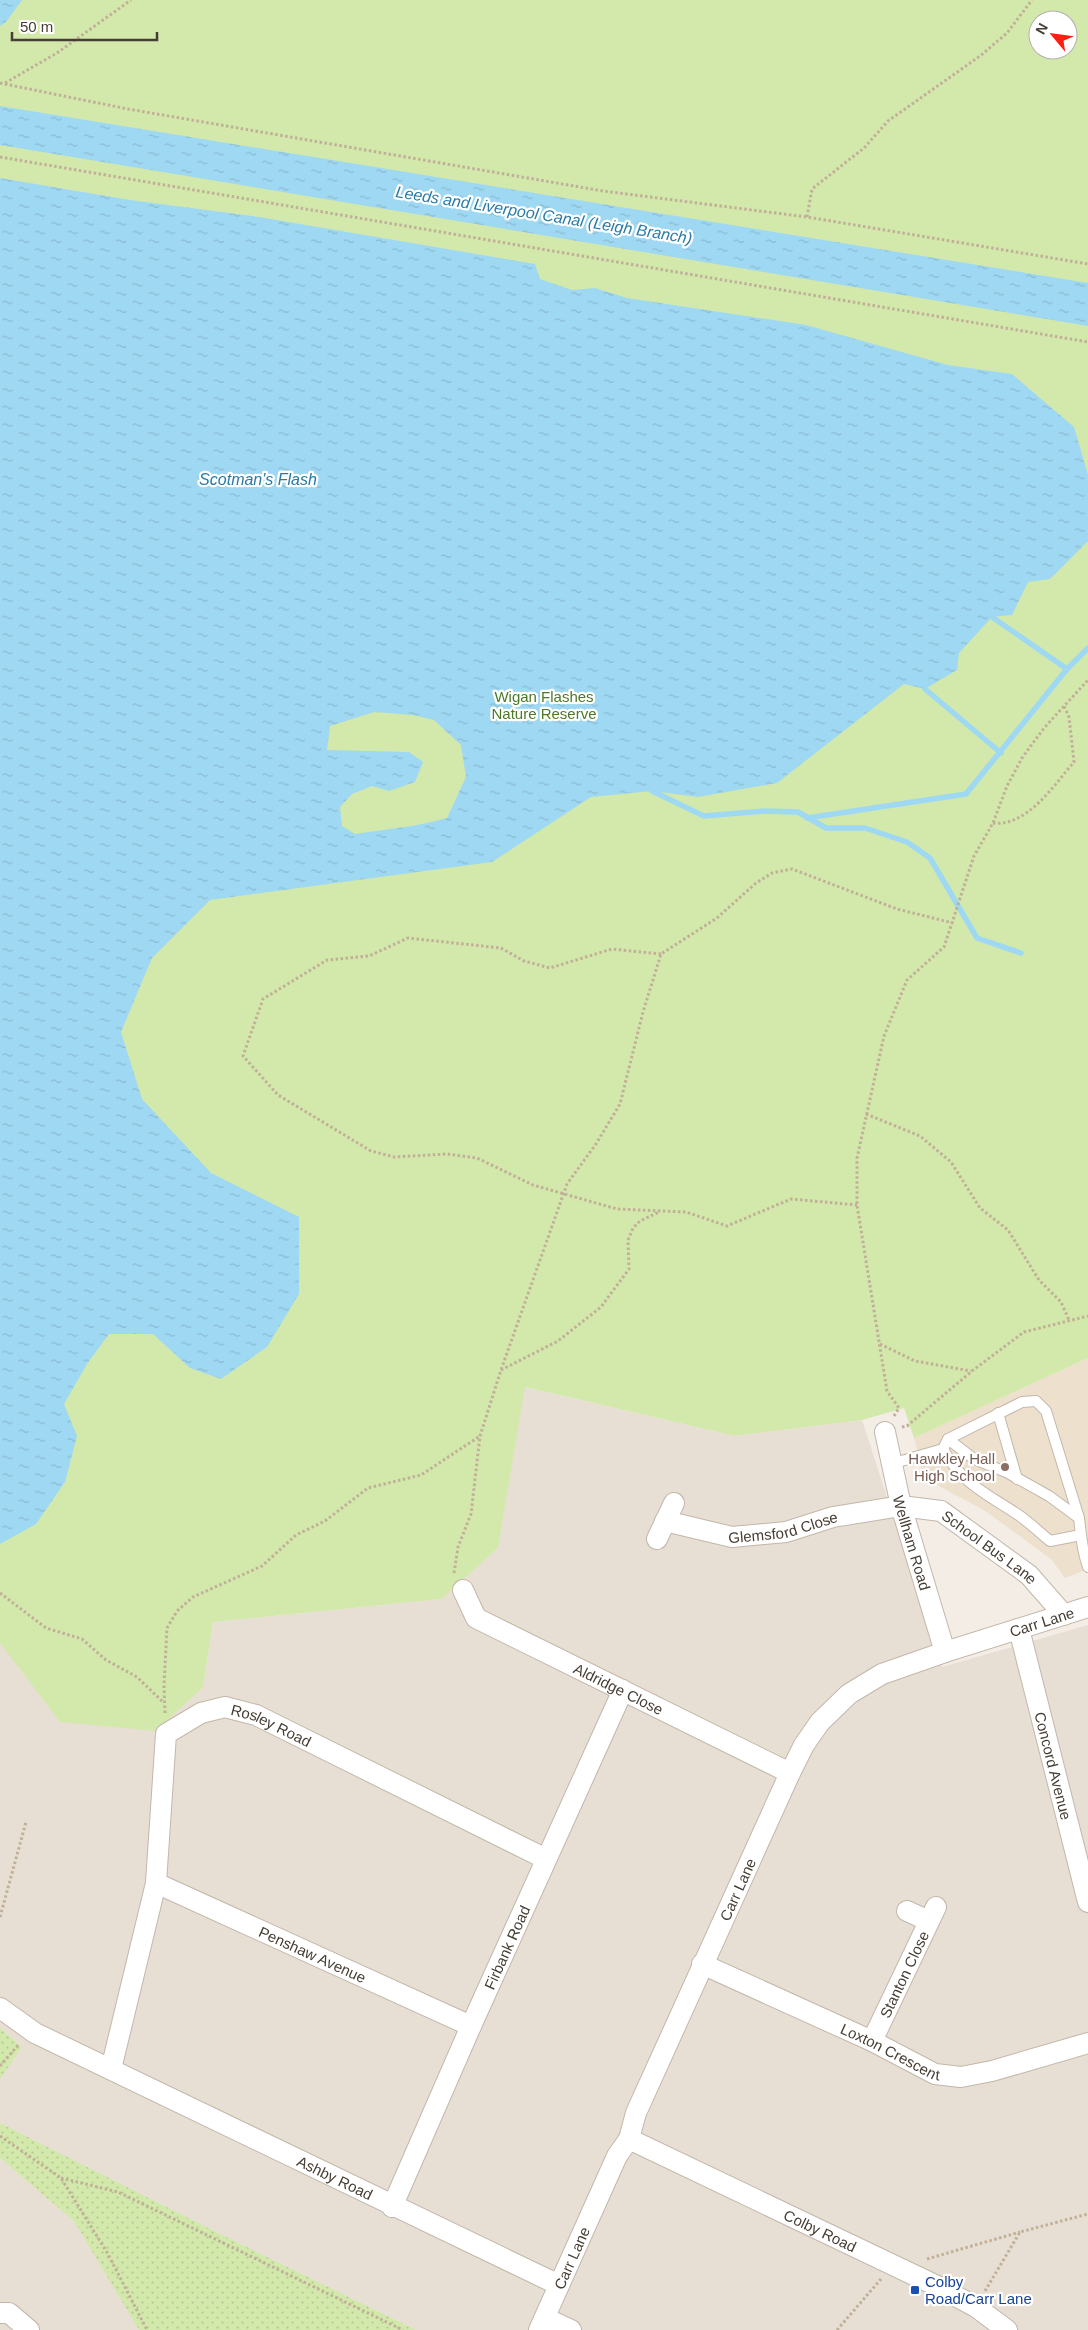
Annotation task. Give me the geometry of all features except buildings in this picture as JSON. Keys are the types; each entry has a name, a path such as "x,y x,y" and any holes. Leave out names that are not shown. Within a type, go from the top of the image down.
{"street":[{"name":"Wellham Road","path":"885,1432 901,1506 945,1652"},
{"name":"Glemsford Close","path":"657,1538 670,1512 732,1537 786,1532 833,1517 901,1506"},
{"name":"School Bus Lane","path":"901,1506 941,1511 1029,1575 1064,1615"},
{"name":"Aldridge Close","path":"463,1590 476,1618 790,1773"},
{"name":"Carr Lane","path":"542,2324 617,2156 629,2139 636,2113 790,1773 804,1746 820,1722 849,1694 882,1674 1088,1607"},
{"name":"Concord Avenue","path":"1019,1629 1088,1902"},
{"name":"Firbank Road","path":"392,2206 623,1690"},
{"name":"Rosley Road","path":"166,1734 201,1713 225,1707 256,1715 546,1859"},
{"path":"111,2069 156,1882 166,1734"},
{"name":"Penshaw Avenue","path":"156,1882 471,2026"},
{"name":"Stanton Close","path":"872,2041 933,1914 907,1911"},
{"name":"Loxton Crescent","path":"702,1964 872,2041 934,2074 961,2077 992,2071 1088,2043"},
{"name":"Ashby Road","path":"0,2008 28,2028 559,2286"},
{"name":"Colby Road","path":"629,2139 937,2286 976,2307 1007,2330"},
{"path":"0,2313 9,2313 30,2330"},
{"path":"542,2324 571,2330"}],"lane":[{"path":"892,1464 943,1449 948,1439 998,1413 1022,1402 1036,1401 1046,1411 1080,1518 1083,1552 1088,1567"},
{"path":"998,1413 1017,1479"},
{"path":"948,1439 974,1459 1050,1496 1080,1518"},
{"path":"943,1449 952,1465 973,1487 1019,1515 1050,1541 1081,1535"}],"path":[{"path":"2,83 57,53 131,0"},
{"path":"807,217 812,189 864,148 888,121 980,56 1007,32 1032,0"},
{"path":"2,83 128,109 603,191 807,217 1088,264"},
{"path":"0,157 1088,342"},
{"path":"885,1432 899,1408 887,1391 857,1205 857,1158 884,1036 907,980 944,947 974,856 993,823 1007,786 1022,758 1044,728 1088,680"},
{"path":"993,823 1001,824 1034,809 1074,762 1070,717 1064,706"},
{"path":"857,1205 791,1199 727,1226 686,1212 618,1209 532,1184 477,1158 447,1154 394,1157 371,1151 278,1096 243,1056 263,999 327,960 369,956 408,938 501,948 524,961 550,968 612,949 661,954 717,918 756,883 772,873 792,870 897,909 953,923"},
{"path":"463,1590 454,1577 458,1547 471,1514 480,1436 501,1370 567,1184 596,1144 620,1104 642,1012 661,954"},
{"path":"866,1114 920,1136 951,1162 980,1208 1008,1230 1039,1280 1061,1302 1069,1320"},
{"path":"501,1370 558,1341 601,1307 629,1269 628,1240 633,1228 640,1221 660,1212"},
{"path":"885,1432 907,1426 972,1371 1024,1332 1088,1316"},
{"path":"880,1344 915,1361 972,1371"},
{"path":"166,1734 164,1703 167,1628 177,1611 193,1597 262,1566 296,1535 325,1521 368,1488 421,1475 480,1436"},
{"path":"0,1593 46,1628 82,1639 106,1660 137,1677 164,1703"},
{"path":"0,1918 26,1822"},
{"path":"0,2066 17,2047 28,2028"},
{"path":"0,2136 61,2178 118,2192 403,2330"},
{"path":"61,2178 108,2254 147,2330"},
{"path":"976,2307 1020,2232 1088,2214"}],"shaded area":[{"name":"Hawkley Hall High School","path":"1088,1358 1088,1569 1065,1578 1052,1560 987,1512 924,1478 914,1438"},
{"path":"524,1387 735,1436 862,1420 942,1667 1088,1625 1088,2330 0,2330 0,1643 203,1687 213,1622 442,1599 498,1548"}],"green space":[{"name":"Wigan Flashes Nature Reserve","path":"0,0 1088,0 1088,1358 914,1438 904,1408 862,1420 735,1436 525,1387 498,1548 442,1599 213,1622 203,1687 156,1731 60,1722 0,1643"},
{"path":"0,2028 22,2047 0,2079"},
{"path":"0,2123 416,2330 139,2330 74,2221 0,2158"}],"water":[{"path":"0,0 22,0 6,22 0,26"},
{"name":"Leeds and Liverpool Canal (Leigh Branch)","path":"0,106 1088,283 1088,326 0,145"},
{"name":"Scotman's Flash","path":"0,178 130,200 259,217 535,264 540,279 572,290 595,288 627,298 806,325 948,365 1012,374 1074,427 1088,475 1088,541 1050,579 1028,582 1012,615 992,617 959,653 957,670 925,689 904,684 777,783 698,797 652,791 591,797 492,862 210,900 152,958 121,1032 142,1099 211,1173 299,1217 299,1294 267,1347 221,1379 190,1368 153,1334 109,1334 87,1364 64,1404 77,1436 65,1482 36,1524 0,1544","holes":["374,712 413,715 434,720 461,745 466,777 447,818 413,826 355,834 342,826 340,807 352,794 372,786 389,791 415,782 423,762 409,752 327,750 330,726"]}],"waterway":[{"path":"992,617 1067,669"},
{"path":"807,818 966,794 1067,669 1088,648"},
{"path":"925,689 1001,753"},
{"path":"652,791 704,816 765,811 798,812 826,828 865,828 907,842 930,858 977,938 1021,953"}],"place":[{"name":"Hawkley Hall High School","path":"1005,1467"},
{"name":"Colby Road/Carr Lane","path":"915,2290"}]}
